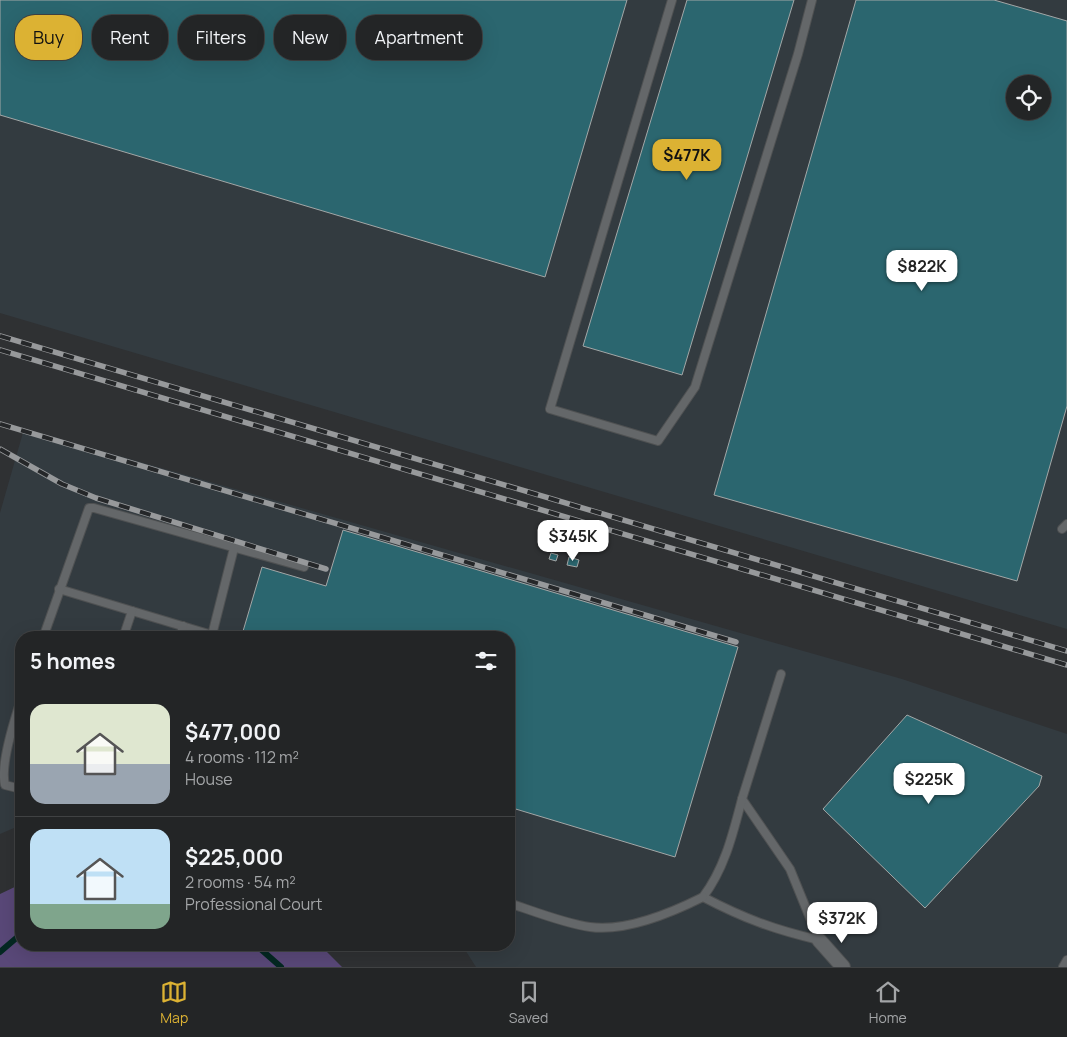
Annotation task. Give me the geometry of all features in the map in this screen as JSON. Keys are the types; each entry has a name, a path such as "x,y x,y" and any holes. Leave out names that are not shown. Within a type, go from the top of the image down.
{"street":[{"path":"819,940 844,967"}],"lane":[{"path":"672,0 550,409 658,441 695,387 798,54 812,0"},
{"path":"45,631 89,508 304,567"},
{"path":"213,631 234,548"},
{"path":"59,589 200,631"},
{"path":"125,631 132,611"},
{"path":"182,631 184,626"},
{"path":"515,906 590,928 606,927 646,919 703,897 721,866 781,674"},
{"path":"15,717 0,760 1,780 5,785 15,787"},
{"path":"742,799 790,869 819,940"},
{"path":"703,897 738,915 775,930 819,940"},
{"path":"1063,967 1067,960"}],"shaded area":[{"path":"0,0 1067,0 1067,629 0,313"},
{"path":"24,429 902,679 1067,734 1067,967 476,967 466,951 515,951 515,631 15,631 15,828 0,834 0,513"},
{"path":"15,887 15,951 326,951 342,967 0,967 0,894"}],"building":[{"path":"0,0 627,0 545,277 0,115"},
{"path":"687,0 794,0 682,375 583,346"},
{"path":"856,0 994,0 1067,21 1067,406 1017,581 714,495"},
{"path":"343,530 738,647 675,857 515,809 515,631 243,631 262,567 326,586"},
{"path":"551,553 558,555 556,561 549,559"},
{"path":"569,557 579,560 577,567 567,565"},
{"path":"907,715 1042,776 1039,786 925,908 823,809"}],"waterway":[{"path":"0,952 15,939"},
{"path":"263,951 281,967"}],"railway":[{"path":"0,336 1067,651"},
{"path":"0,350 1067,665"},
{"path":"0,424 736,642"},
{"path":"0,449 62,484 96,498 326,569"}]}
